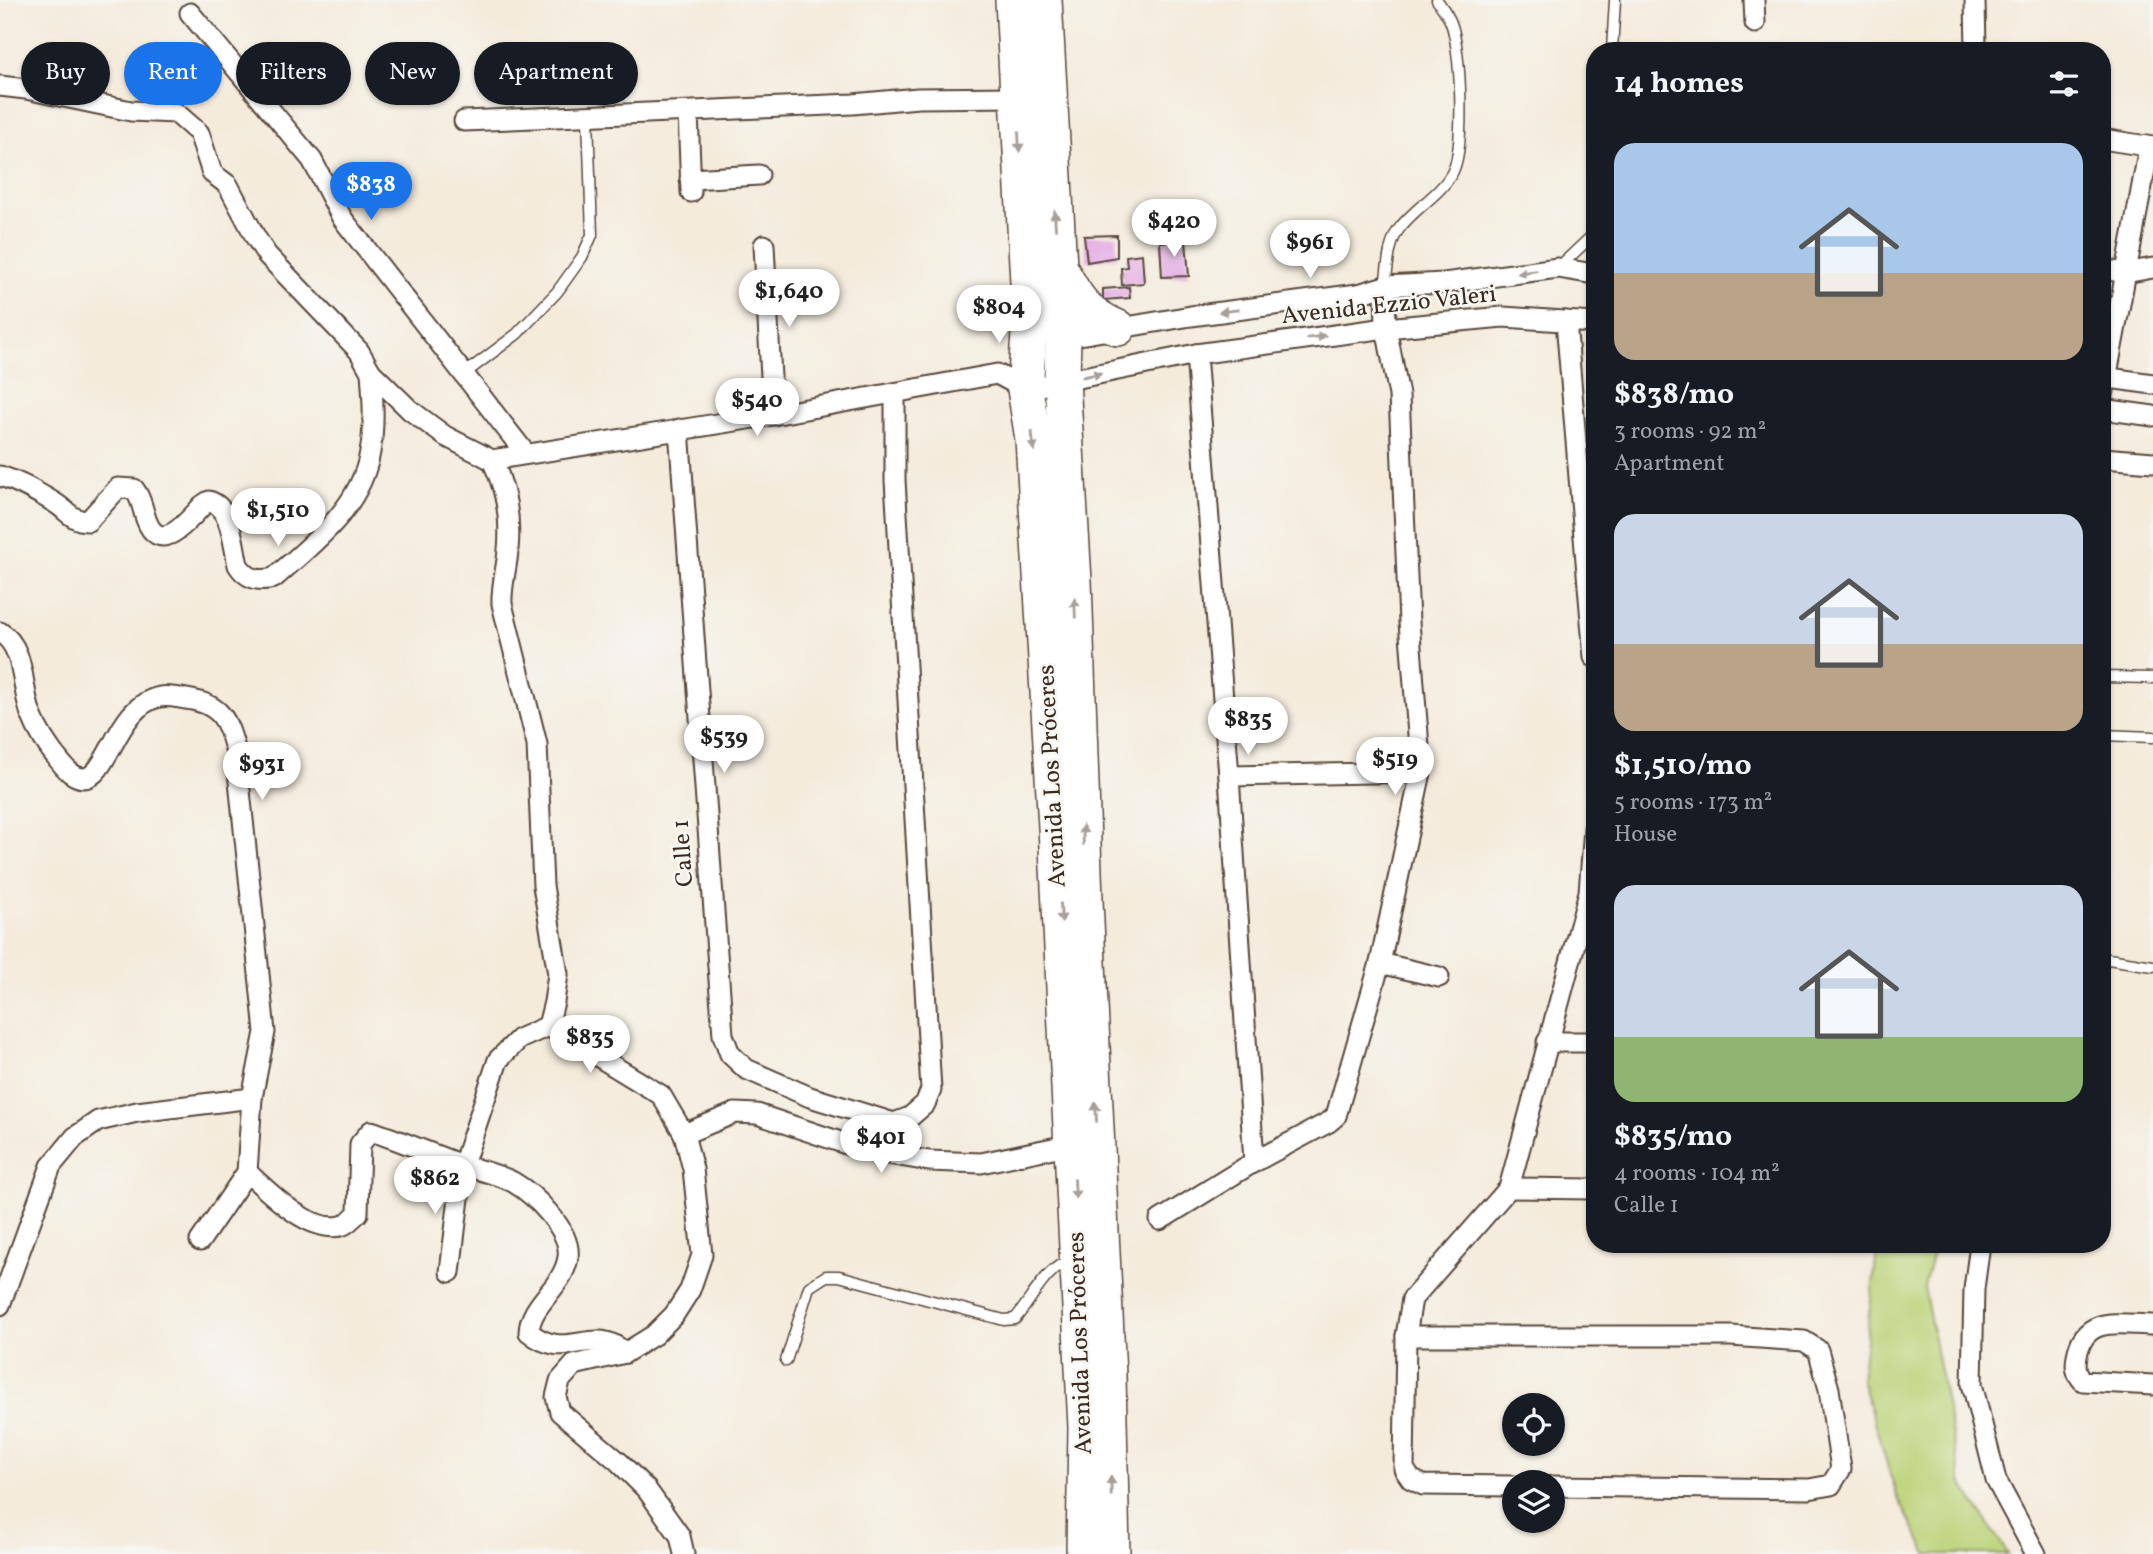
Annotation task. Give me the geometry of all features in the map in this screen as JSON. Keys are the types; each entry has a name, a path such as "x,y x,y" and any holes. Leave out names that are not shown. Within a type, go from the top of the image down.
{"highway":[{"name":"Avenida Los Próceres","path":"1013,0 1030,320 1028,345 1011,382 1034,453 1086,1427 1084,1554"},
{"name":"Avenida Los Próceres","path":"1044,0 1074,581 1085,901 1108,1363 1112,1554"},
{"path":"1058,263 1079,303 1088,312 1118,328"}],"street":[{"path":"1754,0 1755,23"},
{"path":"1975,0 1976,42"},
{"path":"190,13 312,160 342,218 526,454"},
{"path":"0,86 131,111 176,113 190,123 199,133 212,173 228,185 267,255 359,351 372,372 410,410 445,436 492,460 502,479 509,512 502,604 537,744 543,886 558,974 548,1026"},
{"path":"464,121 853,104 918,98 1017,97"},
{"path":"688,112 690,186 758,175"},
{"path":"2111,140 2151,147 2111,342"},
{"path":"764,246 774,415"},
{"name":"Avenida Ezzio Valeri","path":"1028,345 1191,316 1359,294 1385,286 1444,283 1558,268 1586,273"},
{"path":"2111,271 2125,273 2153,268"},
{"path":"1160,1220 1336,1116 1380,962 1421,772 1409,622 1399,395 1386,328 1385,286"},
{"name":"Avenida Ezzio Valeri","path":"492,460 895,393 1011,382 1062,381 1196,354 1386,328 1503,317 1586,322"},
{"path":"1566,321 1586,561"},
{"path":"1196,354 1229,776 1254,1163"},
{"path":"0,476 19,482 80,521 88,521 118,488 134,489 140,496 152,529 165,536 173,535 209,501 218,504 225,511 238,565 243,572 253,579 263,581 274,578 329,529 351,500 363,478 370,453 372,372"},
{"path":"2111,378 2153,384"},
{"name":"Calle 1","path":"679,429 723,1035 730,1054 746,1069 810,1097 894,1122 910,1117 925,1104 932,1090 895,480 895,393"},
{"path":"2111,410 2153,415"},
{"path":"2111,459 2153,463"},
{"path":"0,632 9,637 19,659 30,713 47,747 69,773 81,778 90,776 107,757 122,725 138,706 161,696 192,700 212,707 226,719 236,752 264,1032 252,1098 247,1172 200,1241"},
{"path":"1229,776 1421,772"},
{"path":"1502,1486 1423,1485 1411,1479 1404,1469 1406,1336 1412,1299 1509,1188 1586,909"},
{"path":"1380,962 1439,977"},
{"path":"548,1026 661,1095 684,1134 693,1169 702,1255 690,1290 674,1315 654,1335 625,1353 574,1364 560,1381 556,1397 560,1412 619,1462 646,1490 680,1536 684,1554"},
{"path":"450,1272 463,1165 498,1060 519,1039 548,1026"},
{"path":"1548,1042 1586,1042"},
{"path":"0,1304 51,1166 75,1137 98,1121 137,1112 252,1098"},
{"path":"684,1134 735,1113 757,1114 864,1150 929,1161 981,1163 1072,1144"},
{"path":"247,1172 279,1202 325,1227 344,1226 358,1213 360,1144 371,1131 514,1183 548,1211 566,1239 568,1257 556,1286 530,1321 529,1332 547,1345 567,1346 606,1340 616,1343 625,1353"},
{"path":"1509,1188 1586,1189"},
{"path":"1979,1253 1974,1289 1972,1384 1996,1480 2036,1554"},
{"path":"2153,1325 2103,1325 2089,1329 2079,1343 2075,1362 2077,1374 2083,1381 2153,1385"},
{"path":"1406,1336 1731,1336 1804,1341 1818,1350 1829,1389 1842,1469 1831,1485 1810,1489 1565,1486"}],"lane":[{"path":"1385,286 1392,244 1398,230 1444,185 1454,170 1458,157 1461,131 1456,50 1451,23 1437,0"},
{"path":"1613,42 1615,0"},
{"path":"464,374 517,334 557,292 582,257 592,235 588,117"},
{"path":"1558,268 1586,241"},
{"path":"2111,677 2153,678"},
{"path":"2111,735 2153,737"},
{"path":"2111,959 2153,966"},
{"path":"786,1362 809,1287 826,1276 839,1276 1004,1320 1015,1320 1042,1283 1057,1268 1065,1261 1078,1258"}],"green space":[{"path":"1877,1253 1933,1253 1924,1287 1961,1482 2008,1554 1927,1554 1897,1496 1861,1379"}],"building":[{"path":"1117,235 1117,257 1087,262 1084,236"},
{"path":"1186,241 1189,276 1162,277 1160,242"},
{"path":"1142,254 1144,283 1122,285 1121,268 1127,267 1126,256"},
{"path":"1129,287 1130,298 1103,300 1103,289"}]}
